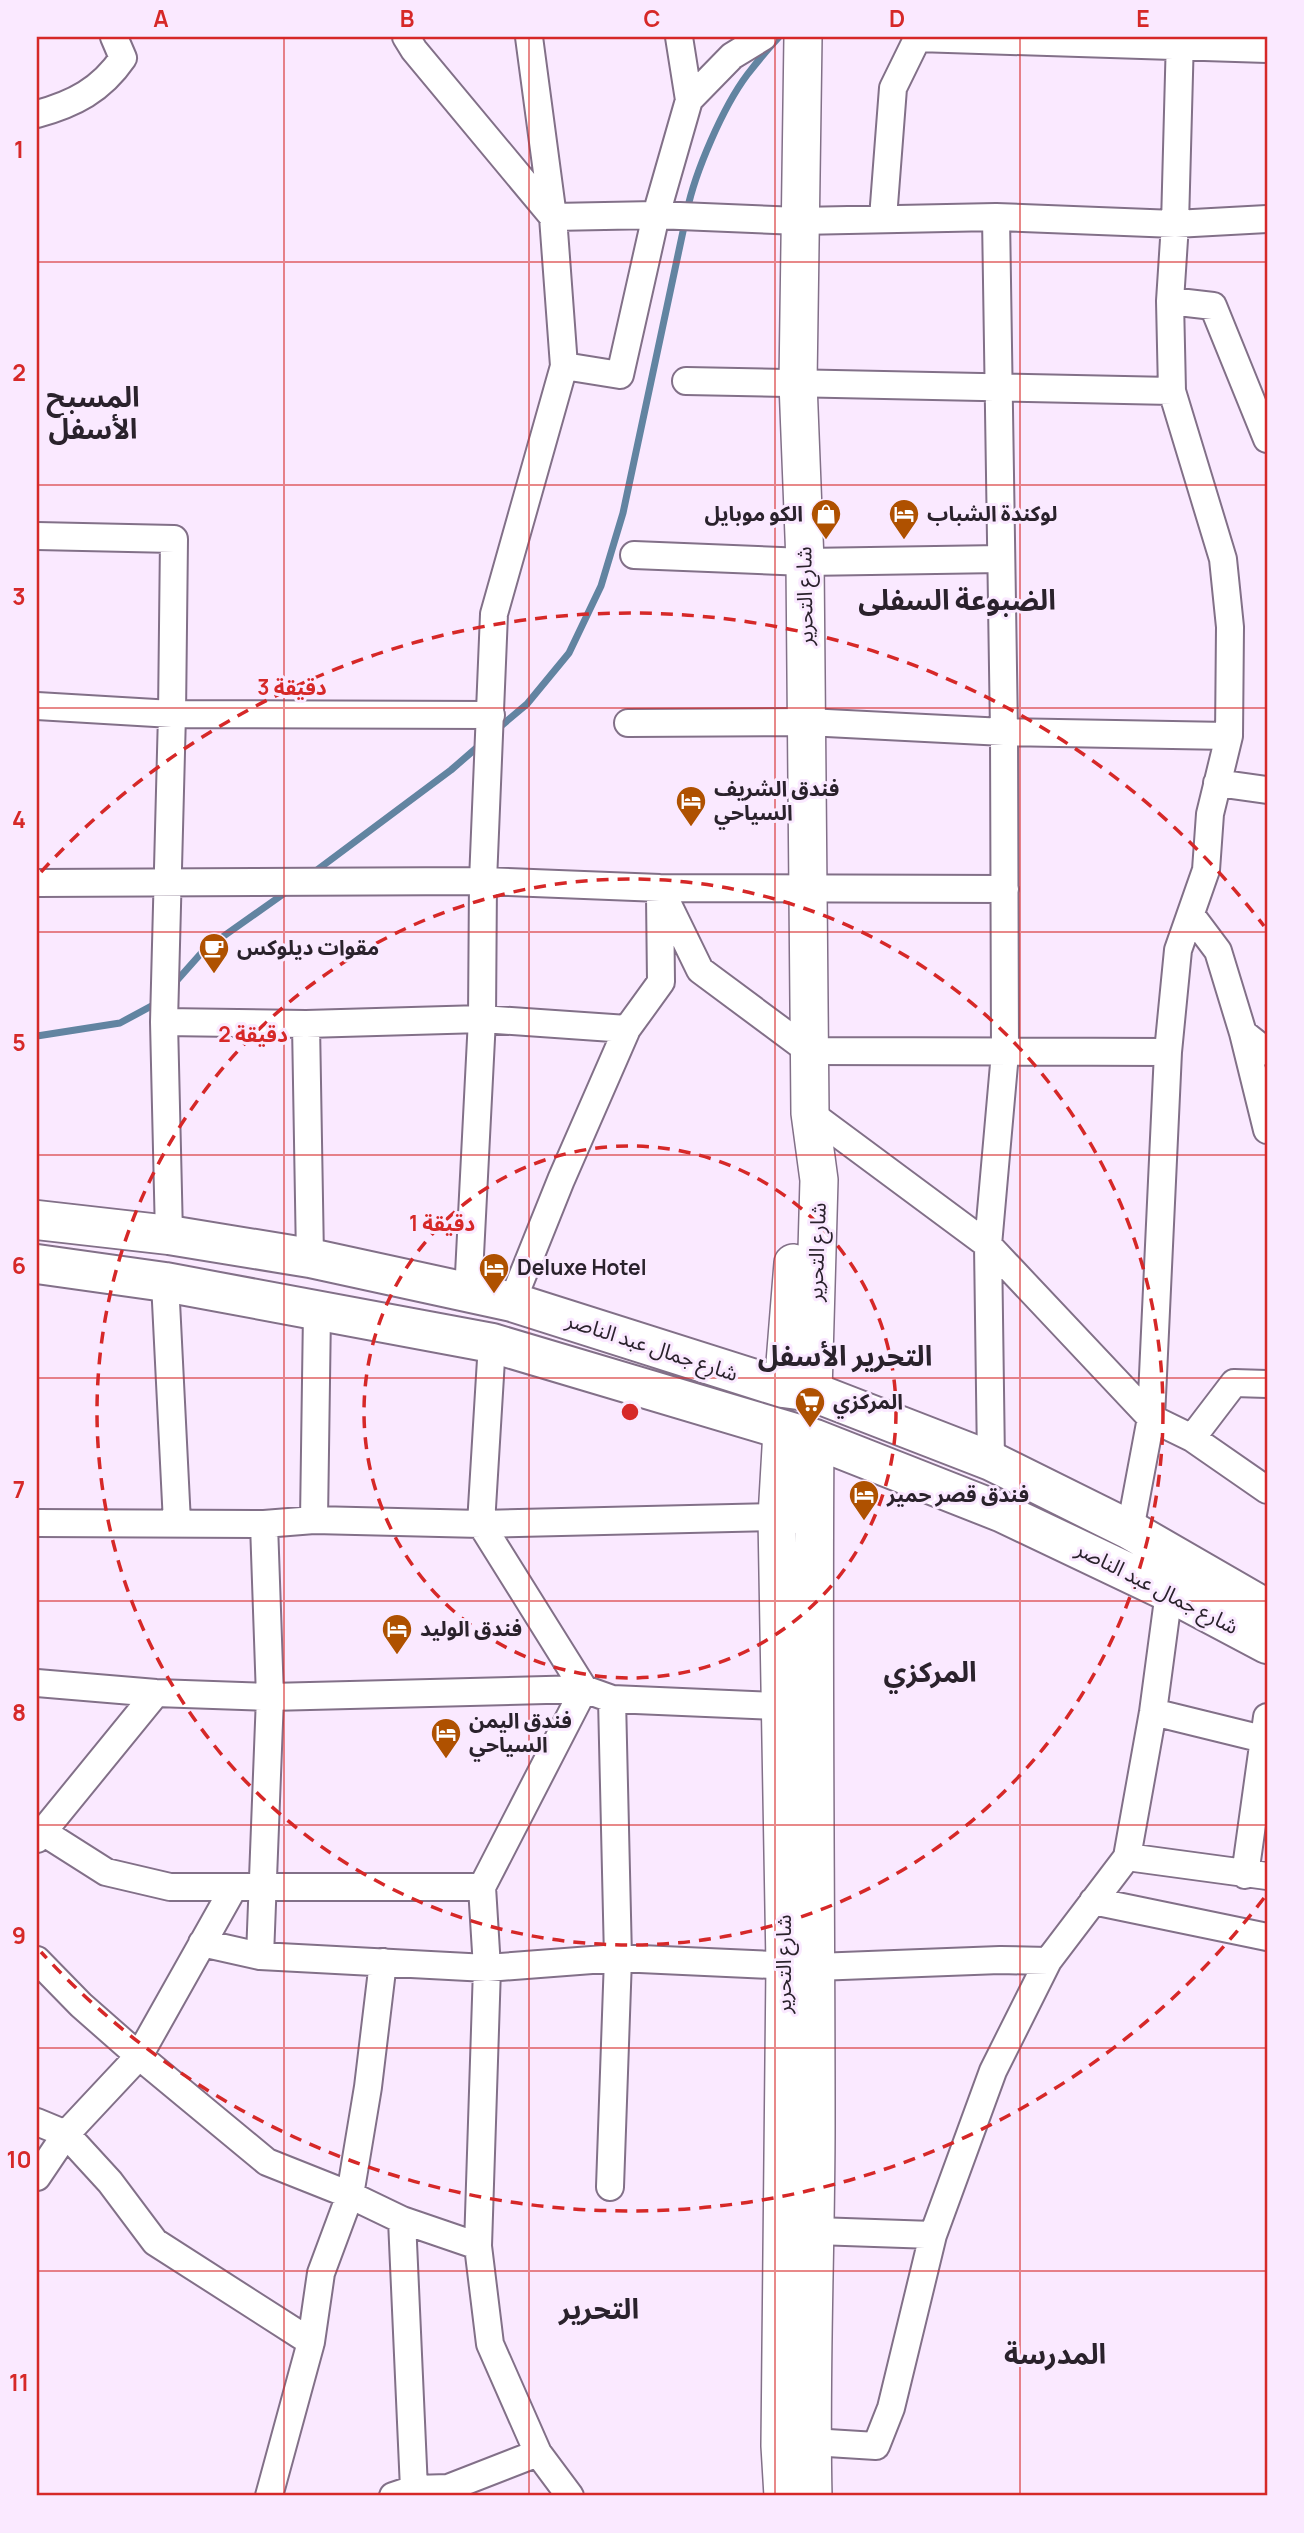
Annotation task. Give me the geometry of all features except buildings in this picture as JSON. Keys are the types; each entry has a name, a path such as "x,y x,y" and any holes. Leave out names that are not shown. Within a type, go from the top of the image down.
{"main road":[{"name":"شارع التحرير","path":"798,1390 820,1180 810,1113 805,562 798,383 803,37"},
{"name":"شارع جمال عبد الناصر","path":"37,1220 169,1235 310,1258 512,1302 798,1390 991,1461 1130,1530 1267,1609"},
{"name":"شارع جمال عبد الناصر","path":"37,1264 165,1282 492,1343 798,1435 1003,1513 1169,1592 1267,1644"},
{"name":"شارع التحرير","path":"798,1435 777,1517 797,1707 800,1966 796,2444 813,2496"},
{"name":"شارع التحرير","path":"797,1707 814,1524 798,1435"},
{"name":"شارع التحرير","path":"783,2496 796,2444 816,2231 800,1966"}],"street":[{"path":"37,114 64,107 108,79 123,58 114,37"},
{"path":"406,37 553,217"},
{"path":"468,1294 482,1019 483,881 494,614 564,366 553,217 529,37"},
{"path":"564,366 620,375 663,215 689,100 679,37"},
{"path":"689,100 732,55 763,37"},
{"path":"883,218 893,88 918,37 1180,42 1267,50"},
{"path":"1130,1530 1151,1418 1168,1052 1178,950 1206,870 1210,814 1229,736 1230,627 1223,559 1172,391 1170,301 1180,42"},
{"path":"553,217 663,215 799,220 996,217 1175,224 1267,219"},
{"path":"991,1461 988,1245 1005,1053 1004,732 996,217"},
{"path":"1170,301 1213,306 1267,439"},
{"path":"685,382 1172,391"},
{"path":"37,536 174,539 164,1022 169,1235"},
{"path":"634,555 805,562 1001,559"},
{"path":"37,706 172,713 491,715"},
{"path":"628,723 807,722 1004,732 1229,736"},
{"path":"1217,783 1267,790"},
{"path":"37,883 483,881 660,888 1005,889"},
{"path":"512,1302 561,1180 627,1030 661,982 660,888"},
{"path":"660,888 700,970 809,1051 1168,1052"},
{"path":"1191,915 1217,951 1243,1033 1267,1130"},
{"path":"164,1022 306,1024 482,1019 627,1030"},
{"path":"306,1024 310,1258"},
{"path":"1243,1033 1267,1052"},
{"path":"810,1113 988,1245 1151,1418 1192,1438 1267,1490"},
{"path":"165,1282 177,1523"},
{"path":"314,1520 317,1311"},
{"path":"492,1343 481,1524 584,1689"},
{"path":"1192,1438 1234,1383 1267,1384"},
{"path":"37,1523 264,1524 314,1520 481,1524 777,1517 814,1524"},
{"path":"260,1956 270,1697 264,1524"},
{"path":"796,2444 876,2446 891,2408 933,2235 993,2071 1048,1961 1127,1857 1153,1713 1169,1592"},
{"path":"37,1683 156,1693 270,1697 584,1689 612,1699 797,1707"},
{"path":"570,2496 538,2453 490,2344 478,2246 487,1968 482,1887 584,1689"},
{"path":"156,1693 40,1835 106,1872 170,1887 482,1887"},
{"path":"610,2187 618,1958 612,1699"},
{"path":"1127,1857 1256,1875 1266,1732 1153,1713"},
{"path":"37,2177 66,2134 139,2056 234,1887"},
{"path":"1093,1901 1267,1937"},
{"path":"202,1943 260,1956 487,1968 618,1958 800,1966 1048,1961"},
{"path":"37,1960 81,2005 139,2056 267,2162 350,2195 402,2220 478,2246"},
{"path":"269,2496 311,2342 321,2273 350,2195 368,2087 383,1962"},
{"path":"37,2122 66,2134 110,2182 155,2242 311,2342"},
{"path":"402,2220 404,2493 449,2488 538,2453"},
{"path":"816,2231 933,2235"}],"waterway":[{"path":"687,211 703,159 729,104 747,75 779,37"},
{"path":"495,731 527,704 569,653 601,586 623,513 685,222"},
{"path":"313,873 451,770 481,744"},
{"path":"172,986 204,950 289,890"},
{"path":"37,1036 120,1023 157,1003"}],"place":[{"name":"الكو موبايل","path":"826,541"},
{"name":"لوكندة الشباب","path":"904,541"},
{"name":"فندق الشريف السياحي","path":"691,828"},
{"name":"مقوات ديلوكس","path":"214,975"},
{"name":"Deluxe Hotel","path":"494,1295"},
{"name":"المركزي","path":"810,1429"},
{"name":"فندق قصر حمير","path":"864,1522"},
{"name":"فندق الوليد","path":"397,1656"},
{"name":"فندق اليمن السياحي","path":"446,1760"}],"district":[{"name":"المسبح الأسفل","path":"93,413"},
{"name":"الضبوعة السفلى","path":"957,600"},
{"name":"التحرير الأسفل","path":"845,1356"},
{"name":"المركزي","path":"930,1672"},
{"name":"التحرير","path":"599,2309"},
{"name":"المدرسة","path":"1055,2354"}]}
